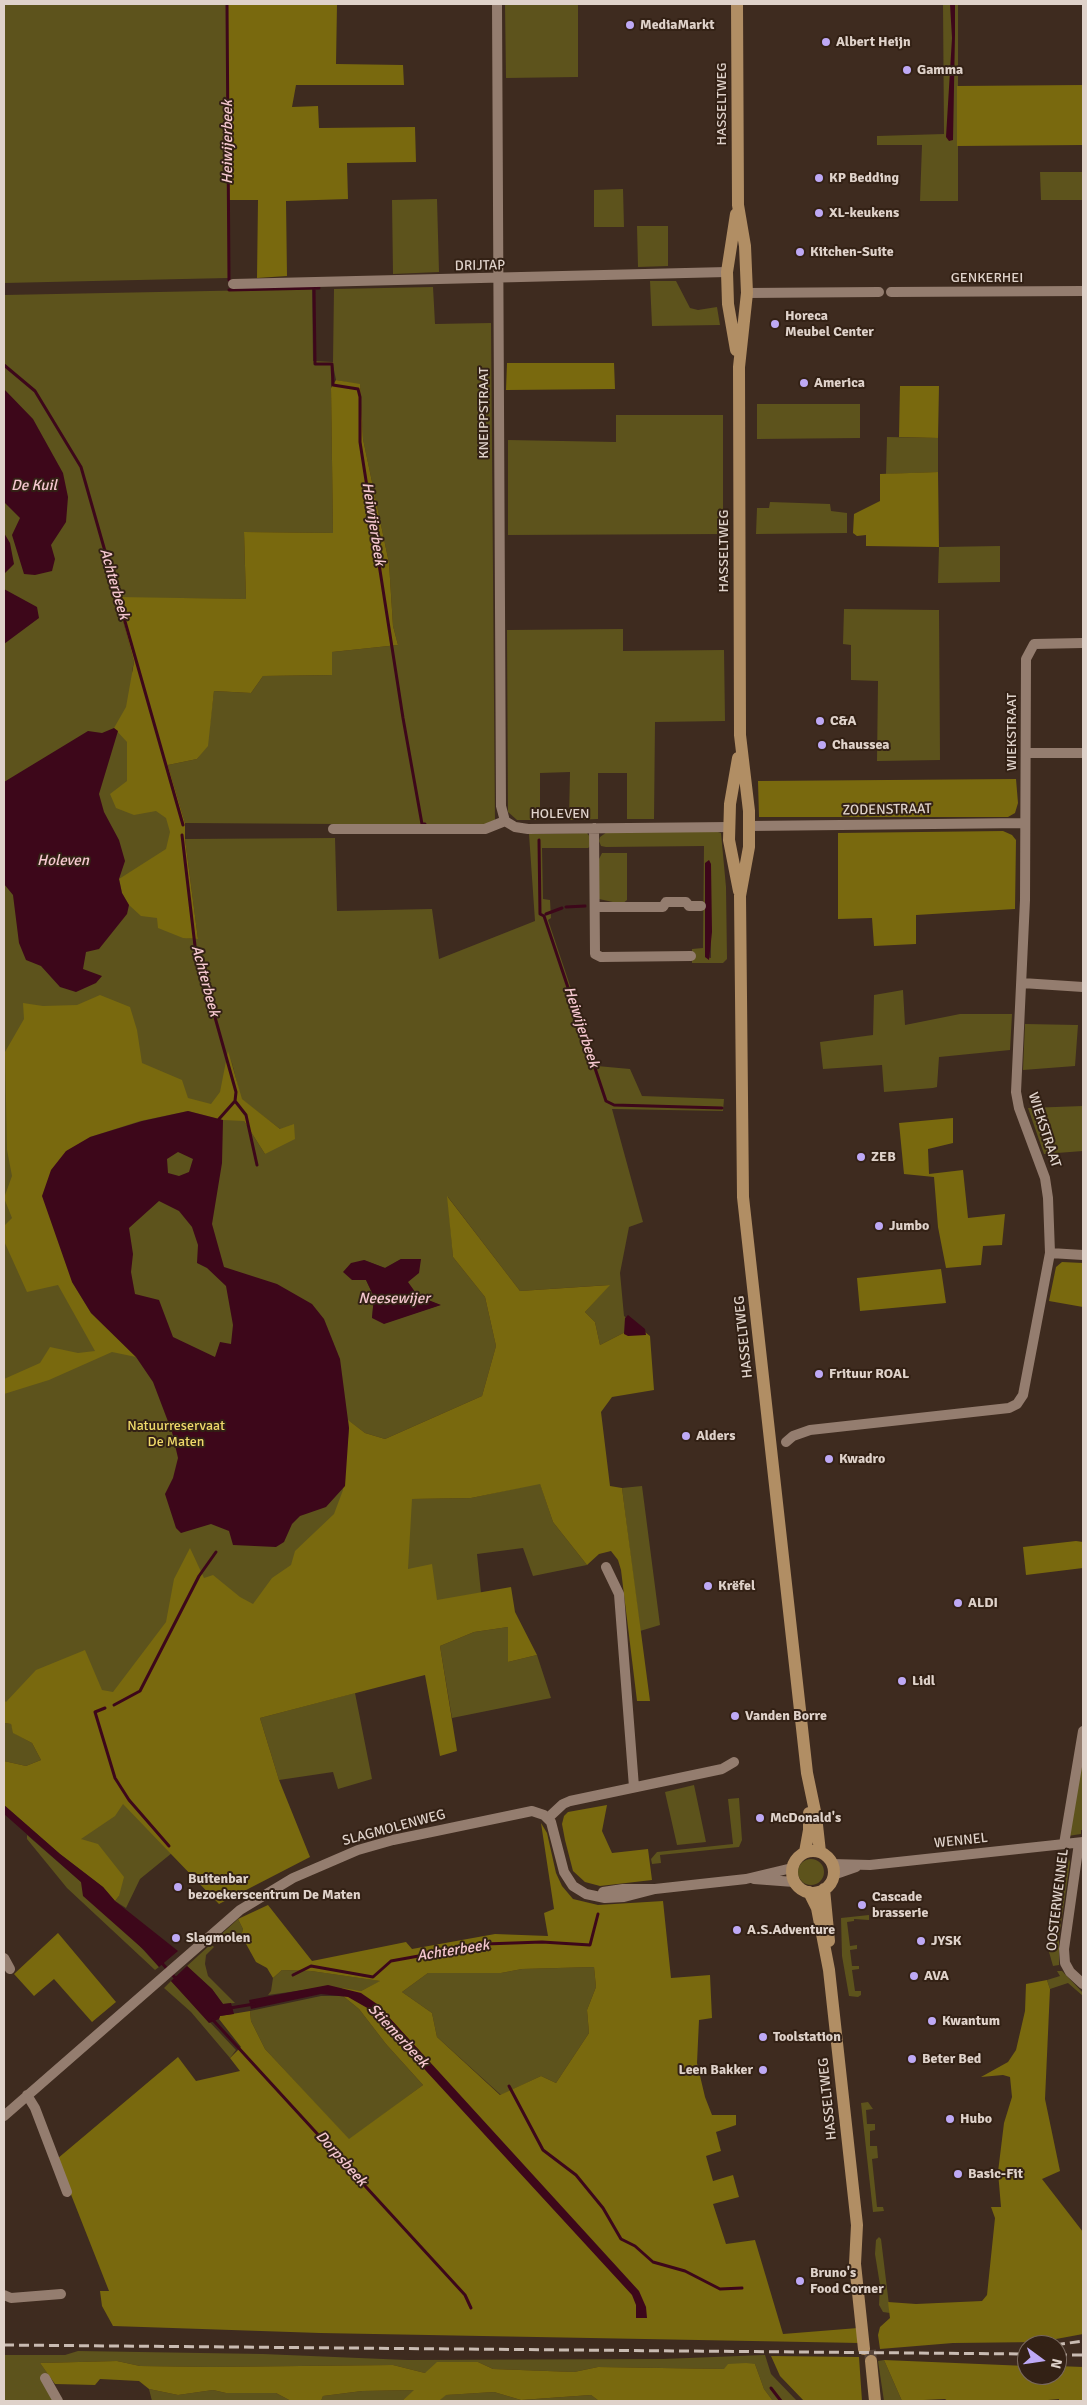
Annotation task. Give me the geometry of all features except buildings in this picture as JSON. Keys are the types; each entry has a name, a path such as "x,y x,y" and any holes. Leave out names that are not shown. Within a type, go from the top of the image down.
{"main road":[{"name":"HASSELTWEG","path":"737,4 738,205 747,294 739,367 740,735 750,811 749,847 740,896 740,1090 743,1197 807,1773 820,1852"},
{"name":"HASSELTWEG","path":"738,205 727,272 728,296 739,367"},
{"path":"727,272 736,265 746,270"},
{"path":"728,296 738,300 747,294"},
{"name":"HASSELTWEG","path":"740,735 730,804 730,848 740,896"},
{"path":"730,826 733,833 740,835 746,833 749,826"},
{"name":"HASSELTWEG","path":"805,1852 809,1830 807,1773"},
{"path":"805,1852 820,1852 833,1869 824,1889 809,1892 794,1882 792,1868 794,1861 805,1852"},
{"name":"HASSELTWEG","path":"824,1889 830,1931 829,1970"},
{"name":"HASSELTWEG","path":"809,1892 817,1908 829,1970 857,2225 855,2264 875,2401"},
{"name":"HASSELTWEG","path":"868,2355 868,2401"}],"street":[{"name":"KNEIPPSTRAAT","path":"497,4 501,806 505,821"},
{"name":"DRIJTAP","path":"233,284 727,272"},
{"name":"GENKERHEI","path":"891,292 1083,291"},
{"path":"747,294 879,292"},
{"name":"WIEKSTRAAT","path":"786,1442 793,1436 810,1430 1009,1408 1017,1404 1023,1396 1050,1254 1048,1198 1045,1178 1019,1108 1016,1092 1022,983 1026,659 1029,650 1034,644 1083,643"},
{"path":"1026,753 1083,753"},
{"path":"333,829 485,829 505,821"},
{"name":"HOLEVEN","path":"505,821 514,827 528,829 730,826"},
{"name":"ZODENSTRAAT","path":"749,826 1025,823"},
{"path":"594,828 596,954 601,957 691,956"},
{"path":"595,906 663,907 666,902 686,902 689,906 701,906"},
{"path":"1022,983 1083,987"},
{"path":"1050,1254 1083,1254"},
{"path":"606,1567 619,1594 634,1787"},
{"path":"1064,1844 1083,1731"},
{"path":"734,1762 722,1769 563,1804 548,1818 557,1839 564,1872 573,1886 586,1894 605,1898 624,1897 655,1889 746,1879 792,1868"},
{"name":"SLAGMOLENWEG","path":"4,2116 240,1910 293,1878 358,1850 393,1840 532,1810 548,1818"},
{"name":"WENNEL","path":"833,1869 1081,1843"},
{"name":"OOSTERWENNEL","path":"1081,1843 1064,1949 1070,1972 1083,1984"},
{"path":"746,1879 794,1882"},
{"path":"4,1958 10,1969"},
{"path":"27,2095 35,2108 67,2192"},
{"path":"4,2295 11,2298 60,2294"},
{"path":"45,2378 58,2401"}],"green space":[{"path":"4,4 228,4 228,278 4,283"},
{"path":"505,4 578,4 578,77 506,78"},
{"path":"943,4 958,4 958,201 920,201 922,145 877,145 877,136 944,134"},
{"path":"1040,172 1083,172 1083,200 1041,200"},
{"path":"623,189 624,227 594,227 594,190"},
{"path":"437,199 439,272 393,274 392,200"},
{"path":"637,226 668,226 668,266 638,267"},
{"path":"650,281 676,281 690,308 698,310 717,307 720,325 652,326"},
{"name":"Natuurreservaat De Maten","path":"433,287 435,324 491,323 495,825 185,823 168,765 197,759 207,746 214,691 251,693 263,676 331,675 332,652 398,645 393,626 389,563 363,439 360,385 336,380 333,365 331,388 333,533 244,532 246,599 117,598 134,662 132,671 174,825 187,938 198,939 185,839 335,838 337,911 432,909 439,959 535,921 529,834 587,833 590,837 591,846 588,848 542,848 543,899 550,900 551,918 548,920 597,1066 630,1069 642,1096 724,1099 723,1111 612,1109 643,1222 629,1227 620,1273 624,1316 637,1326 600,1345 595,1322 585,1312 609,1285 520,1291 448,1197 453,1257 485,1297 496,1346 482,1396 385,1439 365,1433 349,1421 408,1549 411,1499 471,1498 540,1483 553,1522 587,1565 533,1576 523,1548 477,1554 481,1593 437,1601 248,1679 183,1844 140,1879 126,1908 115,1901 119,1896 81,1839 72,1685 4,1721 4,295 312,289 313,361 333,362 334,289","holes":["231,1059 241,1099 280,1129 265,1154 244,1121","401,1259 407,1282 418,1296 440,1305 415,1313 372,1318 374,1297 366,1280 364,1260 385,1268"]},
{"path":"757,404 860,404 860,438 757,439"},
{"path":"616,415 723,415 723,534 508,535 508,440 616,442"},
{"path":"887,437 938,438 938,472 886,474"},
{"path":"770,502 830,504 831,511 847,513 847,533 756,534 757,508 769,508"},
{"path":"1000,546 1000,582 938,583 939,547"},
{"path":"844,609 939,610 940,760 877,761 878,681 851,680 851,645 843,644"},
{"path":"623,629 623,651 724,650 725,721 655,722 654,819 627,819 627,773 598,773 598,819 569,820 570,772 540,773 540,820 517,820 508,812 507,630"},
{"path":"715,831 721,833 726,887 727,959 723,963 692,963 692,949 703,948 704,846 601,846 600,837 607,832","holes":["705,863 711,864 711,958 705,957"]},
{"path":"602,853 627,853 627,900 622,904 599,899 599,859"},
{"path":"903,990 905,1025 960,1014 1012,1014 1010,1050 939,1057 937,1087 933,1088 884,1092 882,1065 823,1069 820,1042 873,1035 874,995"},
{"path":"1025,1024 1078,1025 1075,1066 1023,1070"},
{"path":"1083,1106 1083,1151 1044,1154 1028,1108"},
{"path":"642,1486 660,1625 640,1631 622,1488"},
{"path":"508,1627 508,1662 537,1655 551,1698 452,1718 440,1646 474,1632"},
{"path":"355,1693 372,1779 338,1789 333,1772 279,1780 260,1718"},
{"path":"4,1723 11,1724 14,1733 32,1743 41,1760 26,1766 4,1761"},
{"path":"1083,1742 1083,1830 1081,1830 1081,1834 1068,1836"},
{"path":"694,1785 706,1842 677,1845 665,1792"},
{"path":"739,1798 742,1840 739,1847 660,1855 661,1863 652,1864 651,1859 657,1852 733,1844 728,1799"},
{"path":"27,1835 81,1882 159,1967 155,1970 67,1888 27,1839"},
{"path":"1066,1852 1070,1862 1059,1937 1059,1965 1053,1966 1049,1952 1050,1937 1064,1853"},
{"path":"811,1859 820,1863 824,1872 820,1881 811,1885 802,1881 798,1872 802,1863"},
{"path":"869,1915 869,1920 854,1919 854,1921 847,1922 850,1946 857,1945 857,1949 850,1950 852,1966 859,1966 859,1969 852,1970 855,1991 861,1991 861,1995 858,1997 849,1996 842,1956 841,1918"},
{"path":"238,1919 243,1929 240,1940 234,1936 226,1937 218,1943 216,1939"},
{"path":"211,1944 214,1947 206,1955 205,1964 208,1976 235,2003 223,2004 212,1989 187,1966"},
{"path":"594,1967 596,1987 587,2010 589,2033 556,2083 541,2076 501,2095 437,2037 432,2013 402,1992 428,1973 501,1973 522,1969"},
{"path":"282,1970 311,1971 381,1981 361,1991 318,1988 268,1995 271,1991 273,1978"},
{"path":"1057,1971 1062,1971 1083,1993 1083,1996 1068,1983 1050,1989 1047,1980 1060,1976"},
{"path":"171,1981 236,2050 230,2058 191,2012 164,1988"},
{"path":"321,1996 343,1996 359,2009 386,2044 423,2085 349,2140 265,2049 251,2021 250,2011"},
{"path":"868,2102 873,2109 866,2110 867,2124 875,2124 875,2130 870,2131 870,2146 877,2146 878,2158 872,2159 877,2207 883,2207 884,2211 873,2212 861,2103"},
{"path":"879,2237 881,2239 890,2313 883,2312 879,2305 880,2285 875,2254 876,2240"},
{"path":"78,2351 263,2354 407,2360 663,2359 765,2355 771,2374 797,2401 773,2401 764,2389 755,2364 724,2369 598,2367 574,2372 493,2369 478,2362 425,2373 393,2365 140,2366 117,2361 40,2363 48,2374 41,2378 55,2401 4,2401 4,2355 65,2355"},
{"path":"884,2360 902,2401 884,2401 878,2361"},
{"path":"149,2389 178,2395 213,2390 226,2393 276,2393 291,2401 152,2401"},
{"path":"415,2390 402,2401 321,2401 323,2396 362,2391"},
{"path":"494,2392 521,2400 591,2395 599,2401 439,2401 445,2395"}],"shaded area":[{"path":"228,4 337,4 336,64 403,65 404,85 296,85 292,107 318,106 319,128 415,127 416,162 347,163 348,199 286,201 287,276 257,278 258,200 228,200"},
{"path":"1083,85 1083,145 957,146 957,86"},
{"path":"507,363 614,363 615,389 506,390"},
{"path":"336,380 360,384 363,439 389,563 393,626 398,645 332,652 332,675 263,676 251,693 214,691 208,746 197,759 168,765 185,823 185,839 198,939 183,938 158,928 157,918 141,916 129,905 122,893 119,879 166,849 170,832 166,818 156,811 134,815 116,808 110,794 127,781 127,742 114,728 126,707 134,662 117,597 246,599 244,532 333,533 331,388"},
{"path":"900,386 939,386 938,438 899,437"},
{"path":"938,472 939,547 866,546 866,535 857,536 853,533 854,514 880,501 880,474"},
{"path":"1016,779 1018,803 1015,813 1008,817 759,817 758,781"},
{"path":"1003,831 1012,835 1016,840 1015,909 916,915 916,944 874,946 872,918 838,919 838,833"},
{"path":"100,995 130,1007 137,1030 142,1063 182,1080 188,1098 211,1104 220,1092 228,1051 242,1099 280,1129 294,1124 295,1139 265,1154 244,1121 223,1120 188,1111 140,1121 90,1137 72,1282 91,1313 136,1357 112,1352 49,1380 4,1394 4,1379 40,1363 50,1347 78,1353 95,1351 58,1285 27,1292 4,1241 4,1226 12,1218 4,1198 12,1176 7,1150 5,1052 24,1019 23,1003 43,1006 77,1005"},
{"path":"953,1118 953,1143 928,1149 929,1174 963,1170 968,1218 1005,1214 1002,1245 983,1246 981,1265 946,1268 938,1227 934,1177 904,1174 899,1123"},
{"path":"447,1196 520,1291 610,1285 585,1312 595,1322 600,1345 637,1326 650,1336 654,1390 612,1397 601,1412 610,1486 622,1488 650,1701 637,1701 621,1570 618,1560 611,1551 599,1554 587,1565 553,1522 540,1484 471,1498 412,1499 408,1569 432,1564 437,1600 511,1587 515,1612 537,1655 508,1662 508,1627 474,1632 440,1646 457,1751 440,1756 425,1675 260,1718 279,1780 310,1857 219,1904 123,1804 115,1816 81,1839 98,1844 124,1877 119,1896 115,1901 103,1887 60,1854 4,1805 4,1761 26,1766 41,1760 32,1743 13,1733 11,1724 4,1723 4,1700 6,1702 36,1670 85,1650 102,1690 113,1692 166,1622 174,1579 190,1548 204,1578 213,1575 240,1597 253,1604 272,1578 291,1565 295,1551 334,1514 343,1490 349,1428 348,1420 365,1433 385,1439 482,1396 496,1346 485,1297 453,1257"},
{"path":"1062,1262 1083,1263 1083,1307 1049,1301 1056,1267"},
{"path":"941,1269 946,1303 860,1311 857,1278"},
{"path":"1076,1541 1083,1542 1083,1568 1026,1575 1023,1547"},
{"path":"607,1805 602,1831 612,1853 648,1849 652,1880 600,1886 585,1882 573,1871 562,1824 564,1816 568,1812"},
{"path":"541,1823 547,1833 556,1873 562,1886 573,1899 598,1905 663,1901 671,1978 710,1975 712,2018 699,2020 697,2063 705,2097 712,2115 736,2115 736,2125 716,2132 721,2151 706,2156 713,2181 733,2175 739,2197 713,2204 726,2244 755,2240 783,2334 858,2328 860,2343 320,2333 113,2326 102,2306 100,2291 109,2291 57,2159 178,2057 196,2081 240,2071 230,2058 241,2047 219,2019 220,2016 250,2011 251,2021 265,2049 349,2139 423,2085 386,2044 359,2009 343,1996 342,1988 361,1991 380,1981 311,1971 282,1970 273,1978 267,1968 256,1962 245,1942 240,1940 243,1929 238,1919 268,1905 312,1961 406,1942 412,1949 495,1934 548,1936 544,1913 554,1909","holes":["594,1967 596,1987 587,2010 589,2033 556,2083 541,2076 500,2095 437,2037 432,2013 402,1992 428,1973 501,1973 522,1969"]},
{"path":"58,1933 116,2002 92,2022 54,1979 34,1996 14,1974"},
{"path":"1047,1980 1050,1989 1045,2099 1060,2171 1042,2179 1083,2232 1083,2334 1067,2337 1067,2335 1017,2335 1017,2342 953,2343 880,2349 878,2335 880,2327 890,2318 888,2302 916,2304 982,2301 987,2295 995,2218 991,2207 1001,2207 998,2172 1004,2123 1012,2097 1010,2077 1003,2075 981,2077 1008,2062 1016,2050 1025,2011 1026,1984"},
{"path":"771,2356 859,2357 862,2401 804,2401 780,2376"},
{"path":"884,2360 1017,2366 1017,2385 1067,2385 1067,2366 1083,2367 1083,2401 1059,2401 1059,2399 1037,2401 948,2401 945,2399 902,2401"},
{"path":"117,2361 140,2366 393,2365 425,2373 437,2362 478,2362 493,2369 574,2372 598,2367 724,2369 728,2364 746,2363 755,2364 764,2389 773,2401 599,2401 591,2395 521,2400 494,2392 446,2395 439,2401 402,2401 414,2390 362,2391 323,2396 321,2401 291,2401 276,2393 226,2393 213,2390 178,2395 149,2389 139,2381 100,2379 95,2385 55,2384 40,2363"}],"water":[{"path":"950,4 955,4 955,34 953,140 949,141 946,137 952,38"},
{"name":"De Kuil","path":"4,389 33,419 63,473 68,497 66,522 51,545 55,559 52,571 35,575 24,574 12,535 20,518 4,502"},
{"path":"4,533 10,543 14,564 4,574"},
{"path":"4,589 37,607 39,618 4,644"},
{"name":"Holeven","path":"114,728 118,731 99,794 104,812 119,840 125,861 119,879 122,893 129,905 127,914 99,949 86,952 83,969 102,976 96,983 76,992 60,987 41,966 26,960 19,943 13,895 4,884 4,782 88,731 102,733"},
{"path":"709,860 711,864 712,932 709,960 705,957 705,863"},
{"path":"188,1111 223,1120 222,1163 212,1224 224,1267 277,1284 312,1304 324,1319 340,1359 349,1428 345,1486 326,1507 300,1516 292,1524 284,1542 276,1547 233,1545 229,1531 211,1524 181,1533 176,1528 165,1494 173,1478 178,1458 172,1432 153,1382 136,1357 91,1313 72,1282 42,1196 51,1170 66,1151 90,1137 142,1121","holes":["178,1152 193,1159 189,1172 179,1176 168,1173 167,1159","159,1201 179,1211 192,1227 198,1245 197,1263 207,1268 226,1286 233,1325 231,1344 220,1342 215,1357 173,1337 159,1300 135,1294 131,1272 133,1254 129,1228"]},
{"name":"Neesewijer","path":"401,1259 421,1259 419,1273 408,1282 418,1296 441,1305 384,1324 372,1318 374,1297 366,1280 352,1280 343,1272 351,1263 364,1260 385,1268"},
{"path":"628,1315 645,1329 646,1335 628,1336 624,1334 625,1318"},
{"path":"4,1805 60,1854 103,1887 115,1901 178,1951 159,1967 144,1950 83,1896 81,1882 4,1814"},
{"path":"187,1966 212,1989 223,2004 231,2003 234,2014 220,2016 219,2019 209,2023 171,1981"},
{"path":"328,1985 361,1993 377,2004 639,2291 646,2307 647,2318 636,2318 636,2305 632,2295 369,2009 348,1997 321,1994 251,2009 249,2000"}],"waterway":[{"name":"Heiwijerbeek","path":"227,4 229,280"},
{"name":"Heiwijerbeek","path":"314,288 315,364 332,364 333,385 358,389 360,397 360,442 403,718 422,824 425,824"},
{"name":"Heiwijerbeek","path":"229,290 319,288"},
{"name":"Achterbeek","path":"4,365 35,391 81,467 183,825"},
{"name":"Achterbeek","path":"182,835 195,946 236,1092 235,1101 219,1119"},
{"name":"Heiwijerbeek","path":"539,840 540,914 544,916 606,1101 614,1105 722,1108"},
{"path":"566,907 585,906"},
{"path":"546,914 562,908"},
{"path":"235,1101 246,1115 257,1165"},
{"path":"114,1705 140,1691 199,1576 216,1552"},
{"name":"Achterbeek","path":"105,1708 95,1712 115,1778 129,1800 169,1846"},
{"name":"Achterbeek","path":"293,1975 311,1966 373,1977 391,1961 485,1944 542,1942 590,1945 598,1914"},
{"name":"Stiemerbeek","path":"161,1962 177,1980"},
{"name":"Stiemerbeek","path":"230,2008 254,2004"},
{"name":"Dorpsbeek","path":"213,2020 465,2295 471,2308"},
{"name":"Achterbeek","path":"509,2086 543,2150 576,2175 603,2208 621,2239 635,2246 653,2262 685,2271 720,2289 742,2288"},
{"name":"Achterbeek","path":"771,2388 781,2401"}],"tunnel":[{"path":"870,2350 871,2361"}],"railway":[{"path":"1067,2343 1083,2341"},
{"path":"4,2345 1017,2354"},
{"path":"1067,2355 1083,2355"}],"place":[{"name":"MediaMarkt","path":"630,25"},
{"name":"Albert Heijn","path":"826,42"},
{"name":"Gamma","path":"907,70"},
{"name":"KP Bedding","path":"819,178"},
{"name":"XL-keukens","path":"819,213"},
{"name":"Kitchen-Suite","path":"800,252"},
{"name":"Horeca Meubel Center","path":"775,324"},
{"name":"America","path":"804,383"},
{"name":"C&A","path":"820,721"},
{"name":"Chaussea","path":"822,745"},
{"name":"ZEB","path":"861,1157"},
{"name":"Jumbo","path":"879,1226"},
{"name":"Frituur ROAL","path":"819,1374"},
{"name":"Alders","path":"686,1436"},
{"name":"Kwadro","path":"829,1459"},
{"name":"Krëfel","path":"708,1586"},
{"name":"ALDI","path":"958,1603"},
{"name":"Lidl","path":"902,1681"},
{"name":"Vanden Borre","path":"735,1716"},
{"name":"McDonald's","path":"760,1818"},
{"name":"Buitenbar bezoekerscentrum De Maten","path":"178,1887"},
{"name":"Cascade brasserie","path":"862,1905"},
{"name":"A.S.Adventure","path":"737,1930"},
{"name":"Slagmolen","path":"176,1938"},
{"name":"JYSK","path":"921,1941"},
{"name":"AVA","path":"914,1976"},
{"name":"Kwantum","path":"932,2021"},
{"name":"Toolstation","path":"763,2037"},
{"name":"Beter Bed","path":"912,2059"},
{"name":"Leen Bakker","path":"763,2070"},
{"name":"Hubo","path":"950,2119"},
{"name":"Basic-Fit","path":"958,2174"},
{"name":"Bruno's Food Corner","path":"800,2281"}]}
